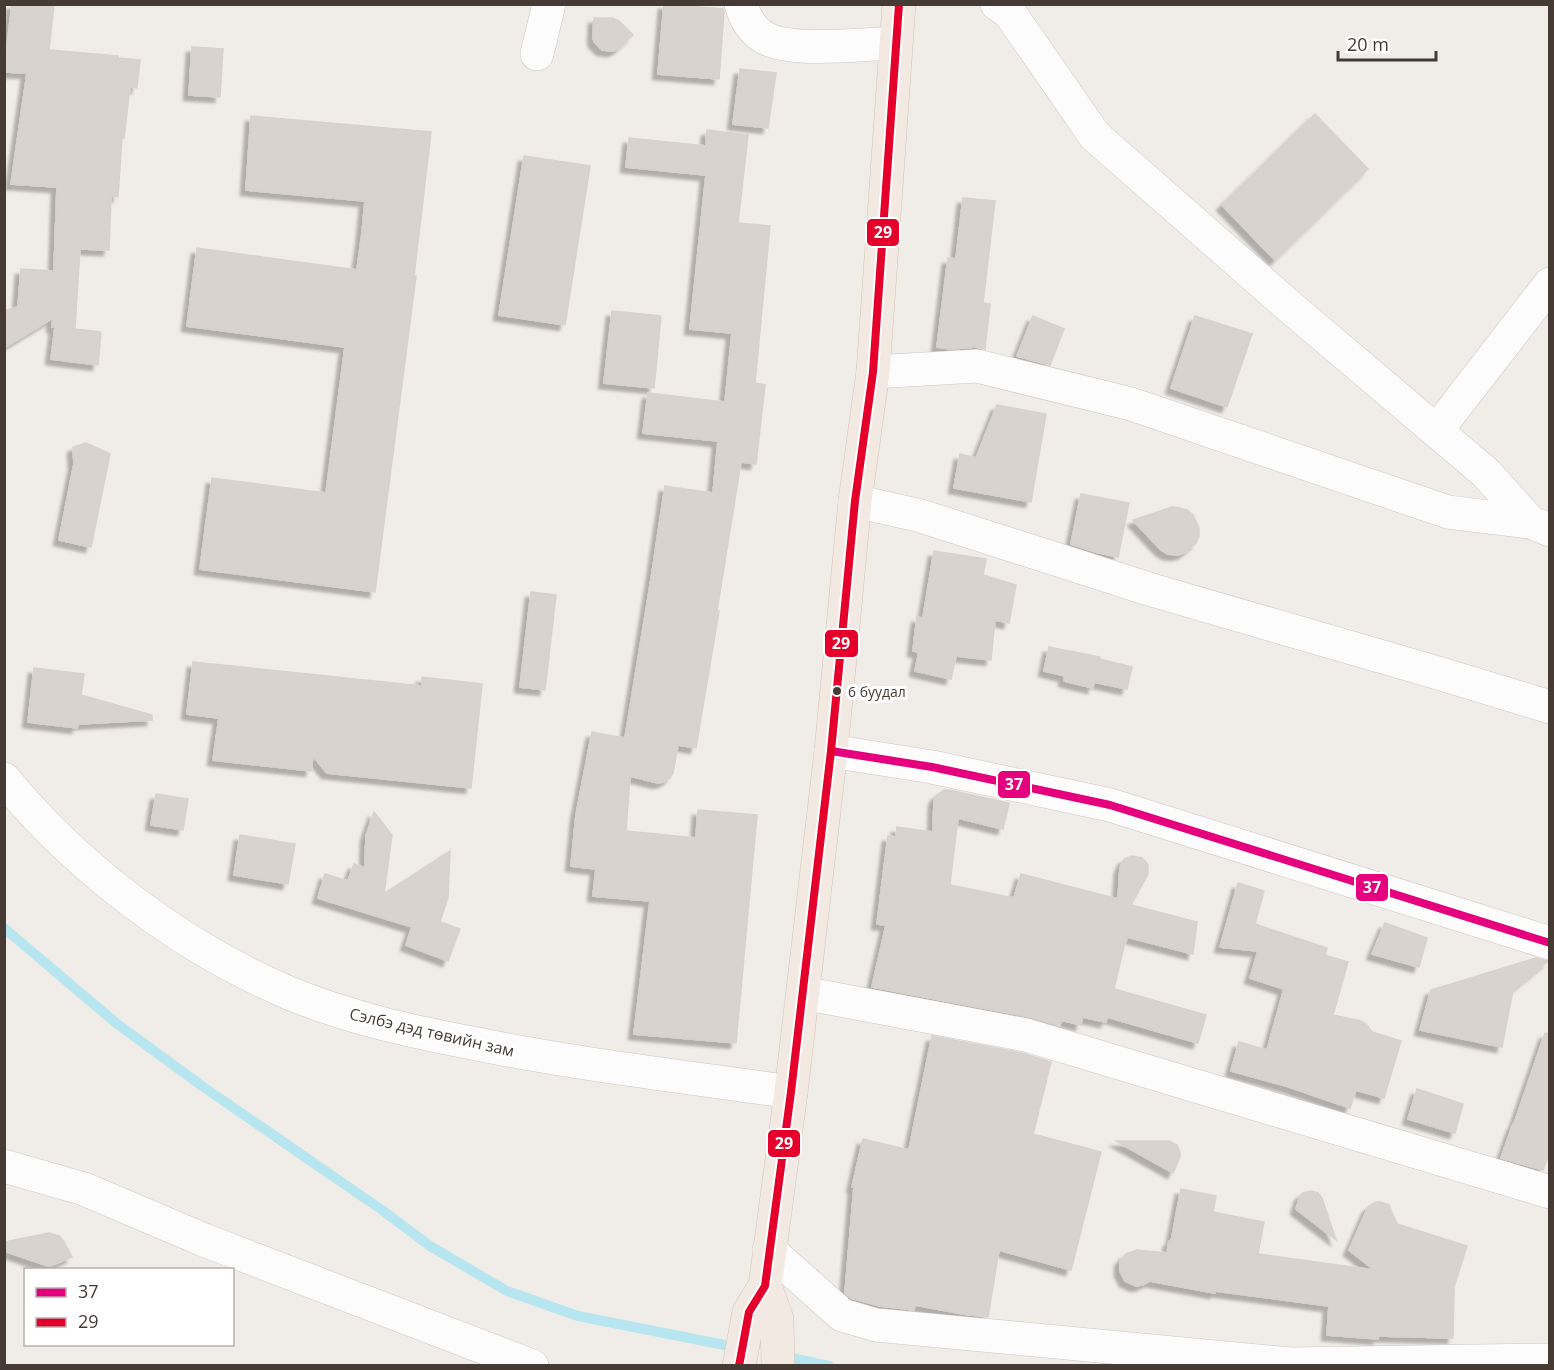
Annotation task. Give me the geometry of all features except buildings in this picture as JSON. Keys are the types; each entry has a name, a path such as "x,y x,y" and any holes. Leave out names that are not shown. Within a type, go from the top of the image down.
{"main road":[{"path":"739,1365 764,1306 769,1250 791,1092 831,751 855,501 873,372 899,4"},
{"path":"764,1306 778,1365"}],"street":[{"path":"537,54 549,4"},
{"path":"741,4 748,22 754,29 763,37 781,44 822,46 895,43"},
{"path":"1008,7 1095,136 1281,299 1437,430 1486,473 1540,526"},
{"path":"1437,430 1550,284"},
{"path":"873,372 977,366 1131,404 1448,512 1540,526"},
{"path":"855,501 921,516 1152,591 1550,706"},
{"path":"831,751 932,767 1110,805 1550,943"},
{"name":"Сэлбэ дэд төвийн зам","path":"4,779 61,840 142,908 192,942 241,970 289,993 358,1017 453,1040 522,1053 791,1092"},
{"path":"802,993 1026,1035 1550,1192"},
{"path":"4,1166 93,1192 204,1240 532,1365"},
{"path":"769,1250 842,1315 876,1325 1290,1364 1550,1360"}],"waterway":[{"path":"4,928 116,1023 202,1086 382,1210 430,1246 507,1291 578,1316 740,1348"},
{"path":"782,1356 829,1366"}],"transit line":[{"name":"29","path":"739,1366 749,1312 765,1286 791,1092 831,751 855,501 873,372 899,4"},
{"name":"37","path":"831,751 932,767 1110,805 1550,943"}],"place":[{"name":"6 буудал","path":"837,691"}]}
